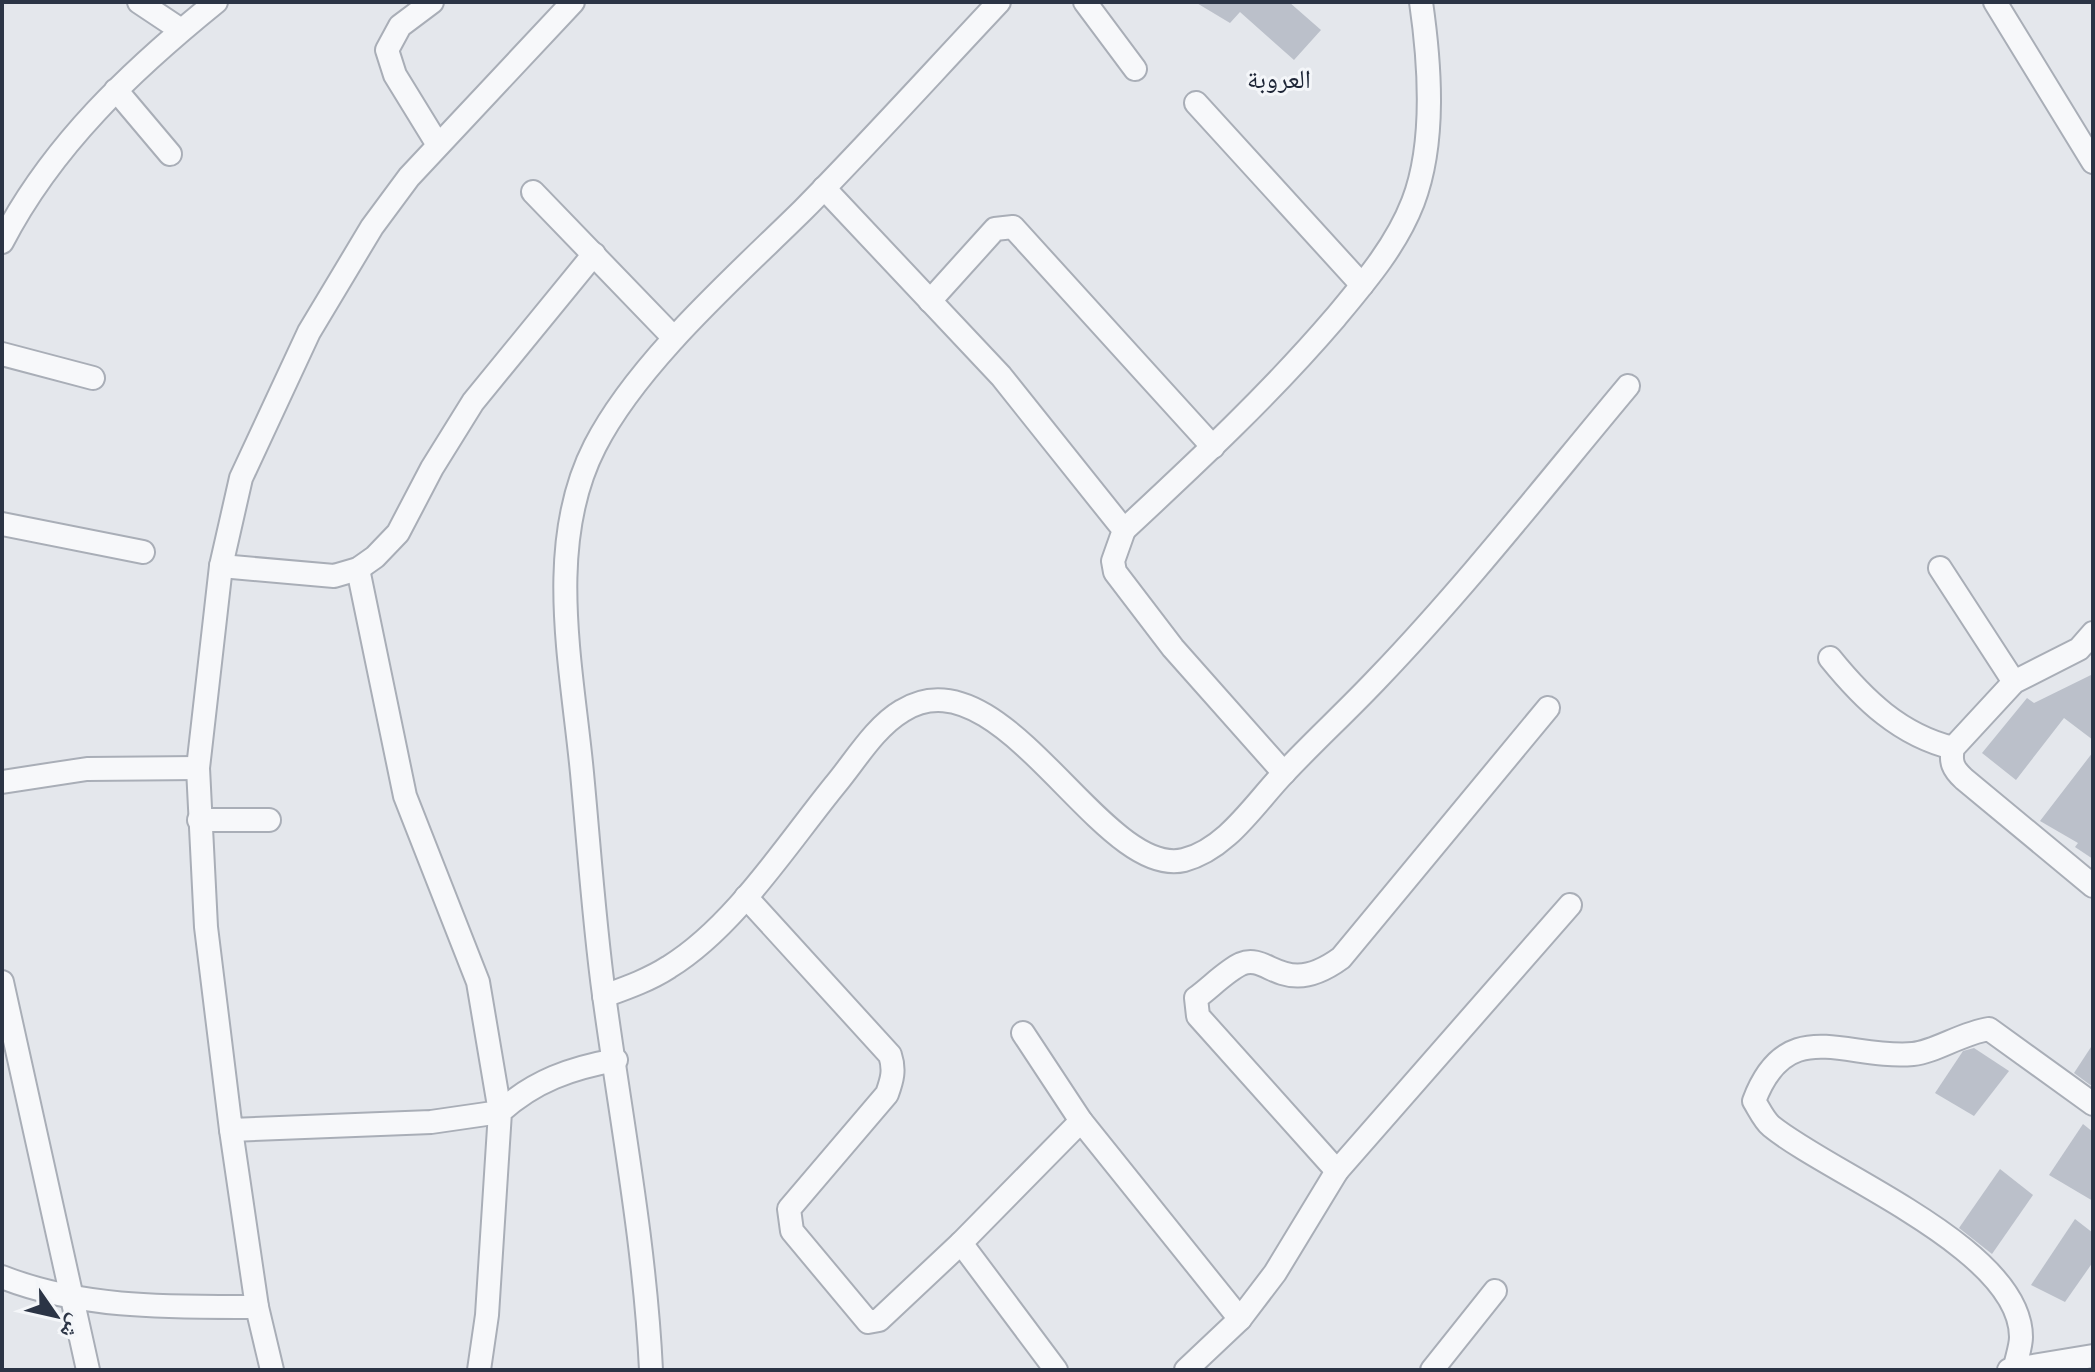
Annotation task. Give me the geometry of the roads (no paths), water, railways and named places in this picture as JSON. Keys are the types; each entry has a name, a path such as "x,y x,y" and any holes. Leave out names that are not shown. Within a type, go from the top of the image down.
{"street":[{"path":"139,2 181,30"},
{"path":"2,242 75,133 116,90 216,2"},
{"path":"432,2 400,26 387,50 395,75 438,145"},
{"path":"272,1370 257,1307 231,1130 206,927 199,820 198,768 221,566 241,478 309,332 372,227 438,145 573,2"},
{"path":"651,1370 648,1310 616,1060 604,996 567,624 566,536 592,450 608,423 674,338 824,188 999,2"},
{"path":"1085,2 1135,69"},
{"path":"1284,773 1173,648 1115,572 1113,561 1124,530 1213,447 1299,360 1398,237 1417,185 1428,104 1427,41 1421,2"},
{"path":"1995,2 2093,162"},
{"path":"116,90 170,154"},
{"path":"1196,103 1362,285"},
{"path":"824,188 1001,376 1124,530"},
{"path":"533,192 674,338"},
{"path":"930,301 995,229 1013,227 1213,447"},
{"path":"221,566 325,577 358,569 388,546 473,402 594,254"},
{"path":"2,354 93,378"},
{"path":"604,996 668,968 692,951 746,897 874,738 901,711 926,702 952,701 973,708 1046,764 1141,852 1162,860 1182,860 1221,841 1391,664 1628,386"},
{"path":"2,524 143,552"},
{"path":"1940,568 2014,682"},
{"path":"358,569 405,796 478,982 487,1055 500,1112 487,1315 479,1370"},
{"path":"2088,647 2014,682 1953,748 1951,758 1955,771 2093,886"},
{"path":"1830,658 1891,720 1914,736 1953,748"},
{"path":"1337,1171 1198,1016 1196,998 1242,963 1255,963 1290,978 1310,976 1341,958 1548,708"},
{"path":"2,782 87,769 198,768"},
{"path":"199,820 269,820"},
{"path":"746,897 890,1055 893,1064 893,1077 887,1094 789,1209 792,1231 861,1317 873,1322 961,1243 1081,1121"},
{"path":"1190,1369 1240,1319 1275,1273 1337,1171 1570,905"},
{"path":"2,982 88,1370"},
{"path":"2093,1104 1989,1029 1965,1033 1914,1054 1805,1046 1784,1057 1763,1077 1754,1101 1769,1124 1900,1206 1964,1250 1995,1278 2014,1307 2021,1336 2012,1368 2093,1356"},
{"path":"1023,1033 1081,1121 1240,1319"},
{"path":"231,1130 431,1122 500,1112 539,1082 576,1067 616,1060"},
{"path":"961,1243 1056,1370"},
{"path":"2,1277 72,1298 164,1307 257,1307"},
{"path":"1432,1370 1495,1291"}],"district":[{"name":"العروبة","path":"1279,79"}]}
